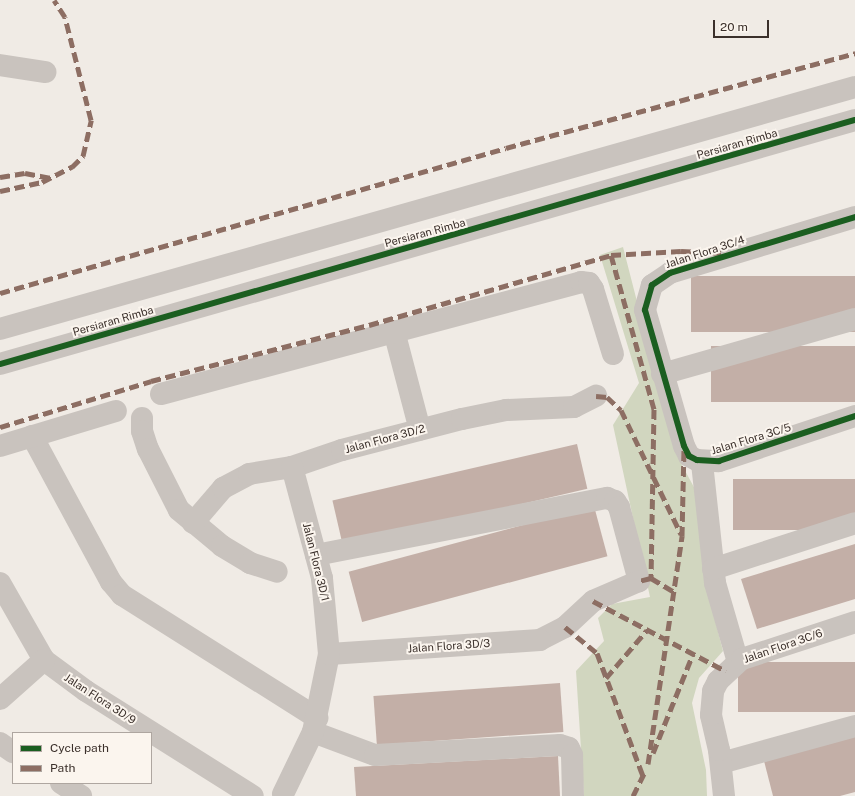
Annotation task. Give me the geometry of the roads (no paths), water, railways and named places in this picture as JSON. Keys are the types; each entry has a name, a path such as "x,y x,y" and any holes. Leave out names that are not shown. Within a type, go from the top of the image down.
{"street":[{"path":"0,65 45,72"},
{"name":"Persiaran Rimba","path":"0,329 855,87"},
{"name":"Persiaran Rimba","path":"0,364 855,120"},
{"name":"Jalan Flora 3C/4","path":"662,374 645,310 652,285 659,278 680,269 855,217"},
{"path":"162,394 581,282 589,283 593,289 613,354"},
{"path":"662,374 855,319"},
{"path":"394,331 420,430"},
{"name":"Jalan Flora 3C/5","path":"662,374 684,446 689,456 702,463 719,461 855,416"},
{"name":"Jalan Flora 3D/2","path":"193,523 223,488 236,479 249,474 292,467 420,430 506,410 574,407 596,396"},
{"path":"0,446 116,411"},
{"path":"142,418 144,440 166,489 179,510 193,523 244,560 277,572"},
{"path":"32,436 111,582 122,595 315,725 375,755 560,745 569,748 572,755 573,796"},
{"path":"702,463 713,569 738,662"},
{"name":"Jalan Flora 3D/1","path":"284,795 315,725 329,654 326,604 316,555 292,467"},
{"name":"Jalan Flora 3D/3","path":"316,555 607,498 615,501 639,581 593,601 565,627 540,640 329,654"},
{"path":"713,569 855,523"},
{"name":"Jalan Flora 3D/9","path":"0,583 44,660 86,691 151,732"},
{"name":"Jalan Flora 3C/6","path":"721,763 711,715 714,691 718,681 738,662 855,622"},
{"path":"0,699 44,660"},
{"path":"724,796 721,763 855,726"},
{"name":"Jalan Flora 3D/9","path":"152,732 253,796"},
{"path":"0,743 12,751"},
{"path":"63,784 81,796"},
{"path":"260,796 271,790 284,795"}]}
